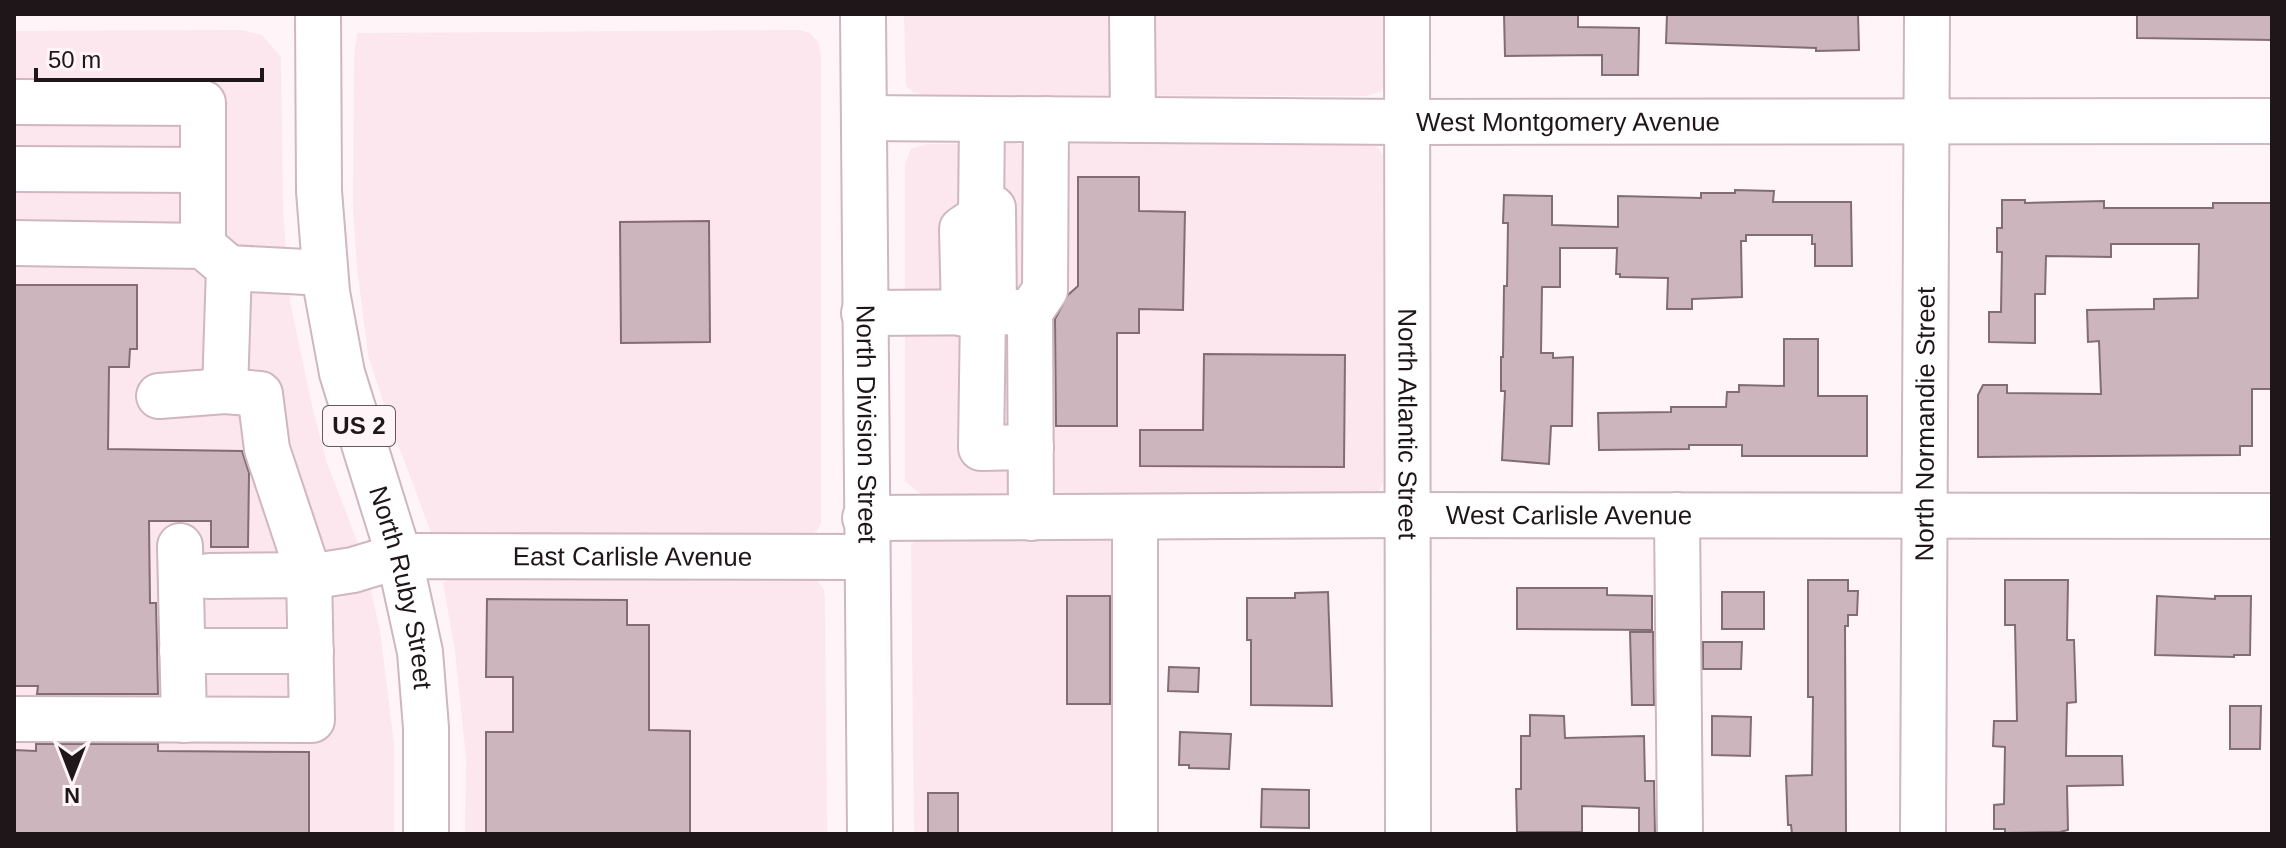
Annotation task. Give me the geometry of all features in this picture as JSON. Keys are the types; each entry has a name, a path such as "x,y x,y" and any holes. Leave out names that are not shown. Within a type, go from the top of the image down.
{"street":[{"name":"North Ruby Street","path":"318,14 319,191 325,273 342,373 399,556 420,652 426,728 426,834"},
{"name":"North Division Street","path":"863,14 870,834"},
{"path":"1132,14 1133,120"},
{"name":"North Atlantic Street","path":"1407,14 1408,834"},
{"name":"North Normandie Street","path":"1923,834 1927,14"},
{"path":"14,102 203,103 203,170 216,257 225,391"},
{"name":"West Montgomery Avenue","path":"864,118 1406,122 2272,121"},
{"path":"982,119 981,216 993,208 993,313 1031,447 1031,518"},
{"path":"864,313 993,313 1045,290 1046,119"},
{"path":"14,169 203,170"},
{"path":"14,243 216,257 325,273"},
{"path":"14,719 312,720 309,575 267,449 260,394 225,391 159,396"},
{"path":"1677,515 1680,834"},
{"name":"West Carlisle Avenue","path":"866,538 1031,518 2272,516"},
{"path":"1135,517 1135,834"},
{"name":"East Carlisle Avenue","path":"182,651 195,561 309,575 353,570 399,556 866,538"},
{"path":"184,720 182,651 311,651"}],"shaded area":[{"path":"904,14 1385,14 1385,84 1381,92 1366,96 923,95 906,86"},
{"path":"242,30 262,35 281,57 283,210 290,302 327,463 364,559 380,631 394,744 394,834 14,834 14,31"},
{"path":"800,30 810,33 818,42 821,54 821,523 817,531 807,536 432,535 368,355 353,208 354,59 357,33"},
{"path":"1368,142 1378,147 1383,156 1383,483 1378,492 1366,496 922,495 905,481 905,164 911,149 925,144"},
{"path":"1121,536 1145,834 914,834 911,545 919,538"},
{"path":"453,577 811,577 818,581 825,599 827,834 465,834 466,759 455,651 443,583"}],"building":[{"path":"1504,14 1578,14 1578,27 1639,28 1638,75 1602,75 1602,55 1505,56"},
{"path":"1667,14 1858,14 1859,50 1816,51 1816,48 1666,43"},
{"path":"2137,14 2272,14 2272,40 2137,38"},
{"path":"1078,177 1139,177 1139,211 1185,212 1183,310 1139,309 1139,333 1117,333 1117,426 1056,426 1055,319 1068,295 1078,286"},
{"path":"1735,190 1774,191 1773,202 1851,202 1852,266 1815,266 1812,235 1746,235 1746,241 1741,241 1742,297 1692,299 1692,309 1667,309 1668,278 1620,277 1616,274 1617,248 1560,248 1560,287 1542,287 1541,353 1553,353 1553,358 1573,357 1572,426 1551,426 1549,464 1502,460 1505,391 1501,391 1501,357 1508,223 1503,223 1504,195 1552,196 1552,225 1618,227 1618,196 1701,198 1701,193 1735,193"},
{"path":"2002,200 2025,200 2025,203 2104,201 2104,208 2213,208 2213,203 2272,203 2272,389 2252,389 2252,446 2240,446 2240,455 1978,457 1978,395 1983,385 2007,385 2007,393 2101,394 2099,341 2088,342 2087,310 2154,309 2154,299 2198,298 2199,244 2111,244 2111,257 2046,256 2045,294 2035,294 2035,343 1989,342 1989,312 2001,312 2002,252 1997,252 1997,228 2002,228"},
{"path":"709,221 710,342 621,343 620,222"},
{"path":"14,285 137,285 137,349 130,349 129,367 109,367 108,449 242,451 249,473 248,547 211,547 211,521 149,521 150,603 156,603 158,694 37,694 38,686 14,686"},
{"path":"1784,339 1818,339 1818,396 1867,396 1867,456 1742,456 1742,445 1599,450 1598,413 1671,412 1671,407 1726,407 1727,392 1739,392 1739,385 1784,386"},
{"path":"1204,354 1345,355 1344,467 1140,466 1140,430 1203,430"},
{"path":"1808,580 1848,580 1848,591 1858,591 1857,615 1848,615 1848,626 1845,626 1846,834 1792,834 1791,825 1788,825 1786,776 1812,775 1813,697 1808,697"},
{"path":"2005,580 2068,580 2067,640 2074,640 2076,702 2067,703 2066,756 2122,756 2123,785 2067,786 2068,830 2060,832 2005,833 2005,829 1994,829 1994,805 2004,804 2005,747 1993,746 1994,721 2017,721 2015,625 2005,625"},
{"path":"1517,588 1607,588 1607,595 1652,596 1652,630 1517,629"},
{"path":"1328,592 1332,706 1251,705 1251,640 1247,640 1247,598 1295,598 1295,593"},
{"path":"1722,592 1764,592 1764,629 1722,629"},
{"path":"1067,596 1110,596 1110,704 1067,704"},
{"path":"2157,596 2215,599 2215,596 2251,596 2250,655 2155,655"},
{"path":"487,599 627,600 627,625 649,625 649,730 690,731 690,834 486,834 486,732 513,732 513,677 486,677"},
{"path":"1630,632 1653,632 1654,705 1632,705"},
{"path":"1703,642 1742,642 1741,669 1703,669"},
{"path":"1169,667 1199,668 1198,692 1168,691"},
{"path":"2230,706 2261,706 2260,749 2230,749"},
{"path":"1530,715 1564,716 1565,738 1644,736 1645,781 1654,781 1655,834 1639,834 1639,808 1582,806 1582,832 1517,832 1516,789 1521,789 1521,736 1530,736"},
{"path":"1712,716 1751,717 1750,756 1712,755"},
{"path":"1180,732 1231,734 1229,769 1179,765"},
{"path":"36,744 158,744 158,751 309,752 309,834 14,834 14,750 36,751"},
{"path":"1262,789 1309,790 1309,828 1261,827"},
{"path":"928,793 958,793 958,834 928,834"}]}
